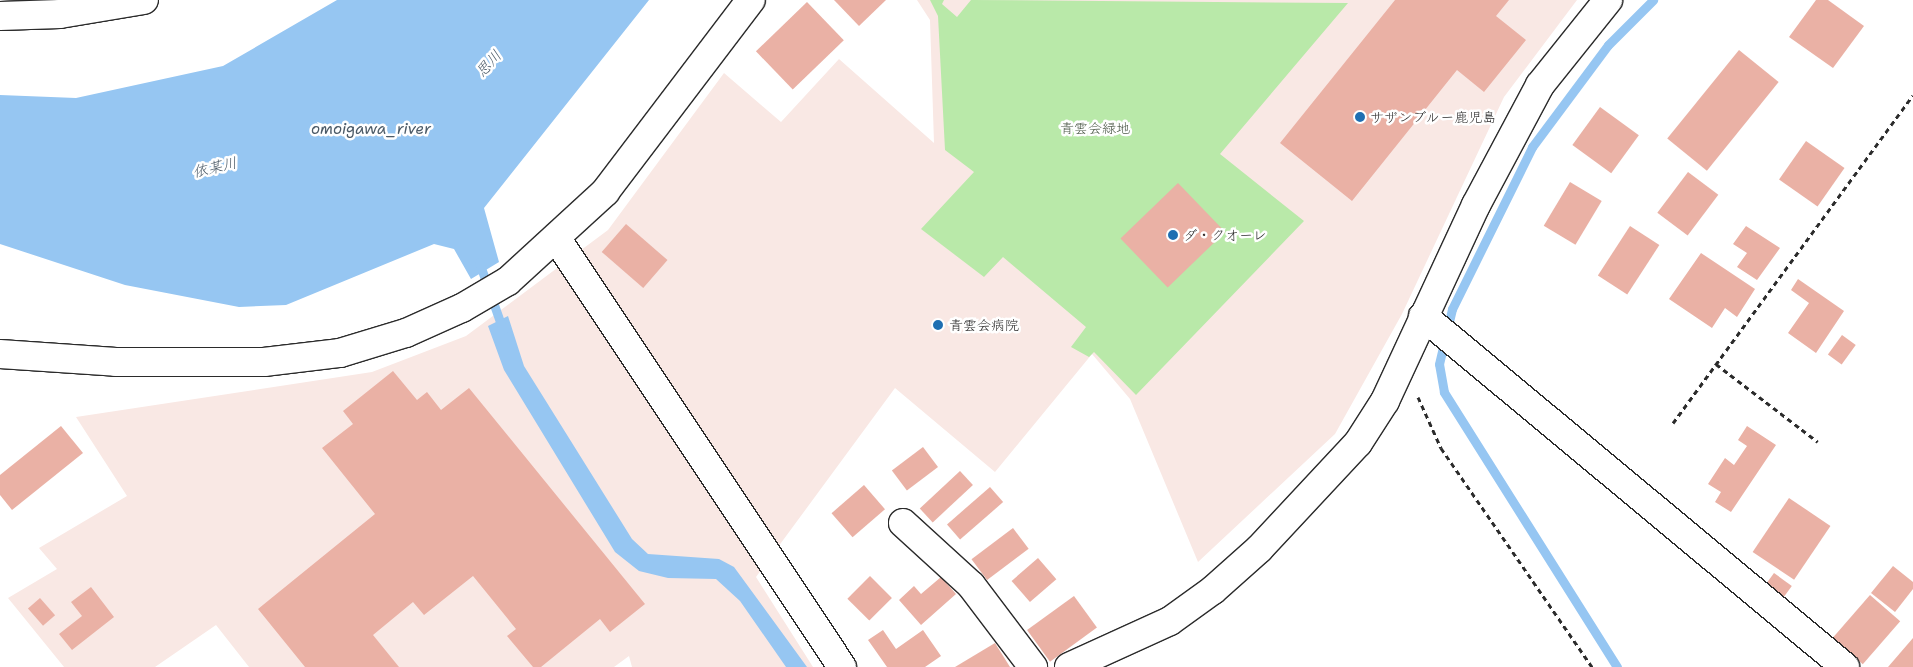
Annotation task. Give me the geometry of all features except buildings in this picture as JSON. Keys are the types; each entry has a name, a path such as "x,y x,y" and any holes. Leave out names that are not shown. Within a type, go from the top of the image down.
{"street":[{"path":"0,16 60,14 144,0"},
{"path":"0,354 116,362 264,362 340,353 406,333 462,308 508,281 557,240 605,192 750,0"},
{"path":"1069,667 1170,621 1260,549 1358,444 1385,401 1405,353 1427,320 1540,85 1608,0"},
{"path":"557,240 842,667"},
{"path":"1427,320 1845,667"},
{"path":"903,523 971,585 1033,667"}],"path":[{"path":"1673,423 1913,95"},
{"path":"1405,353 1419,400 1441,448 1592,667"},
{"path":"1716,364 1818,442"}],"shaded area":[{"name":"青雲会病院","path":"917,0 1577,0 1504,97 1402,314 1335,434 1198,562 1130,399 1092,354 995,472 895,388 756,577 813,667 632,667 629,656 614,667 249,667 216,625 155,667 64,667 8,598 57,569 39,548 127,496 76,417 372,372 466,336 608,230 724,73 781,122 839,59 934,143 930,20"}],"green space":[{"name":"青雲会緑地","path":"930,0 944,0 942,4 957,17 971,0 1348,3 1220,154 1304,221 1136,395 1094,352 1089,357 1071,347 1086,327 1003,257 984,277 921,229 974,172 945,150 938,16"}],"water":[{"name":"omoigawa_river","path":"337,0 649,0 484,208 499,262 471,279 454,249 434,244 286,305 239,307 125,285 0,244 0,95 76,98 223,66"},
{"path":"508,316 524,366 632,539 648,554 719,559 734,567 807,667 786,667 740,601 716,579 668,578 639,571 615,552 504,370 488,326"}],"waterway":[{"path":"1617,667 1444,392 1439,364 1452,309 1532,147 1608,45 1653,0"},
{"path":"479,262 503,330"}],"place":[{"name":"サザンブルー鹿児島","path":"1360,117"},
{"name":"ダ・クオーレ","path":"1173,235"},
{"name":"青雲会病院","path":"938,325"}],"water label":[{"name":"思川","path":"489,64"},
{"name":"依某川","path":"215,168"}]}
